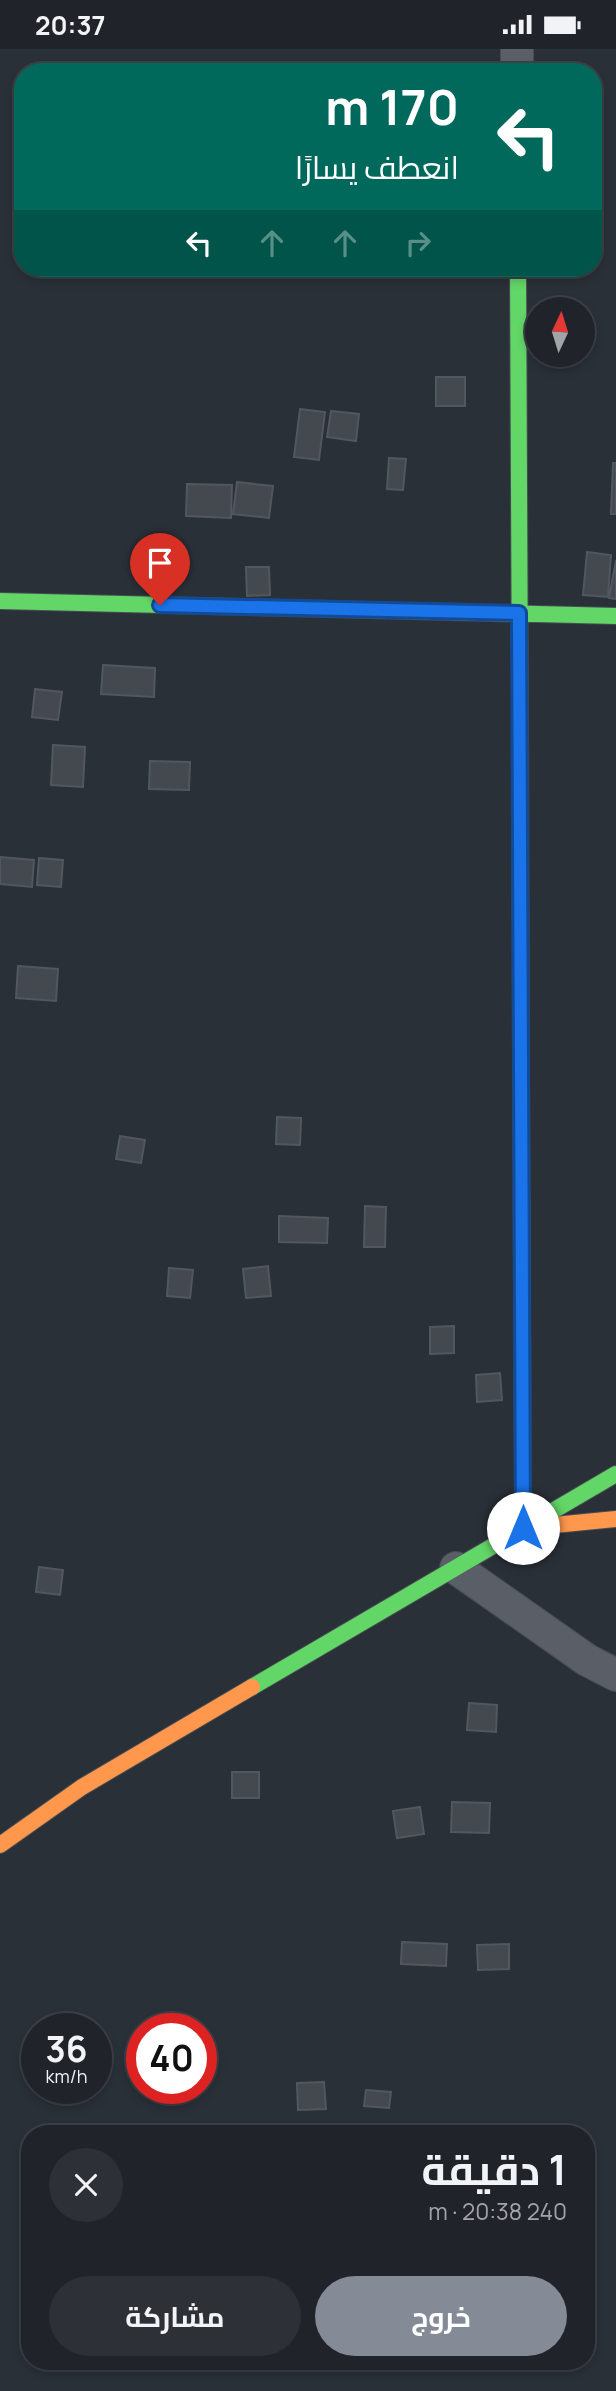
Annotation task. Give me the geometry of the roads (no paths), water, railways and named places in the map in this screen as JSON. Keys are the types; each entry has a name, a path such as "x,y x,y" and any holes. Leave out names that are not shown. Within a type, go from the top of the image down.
{"street":[{"path":"518,277 523,1528"},
{"path":"0,601 616,616"},
{"path":"0,1845 82,1787 616,1474"},
{"path":"523,1528 616,1519"},
{"path":"456,1568 587,1660 616,1675"}]}
